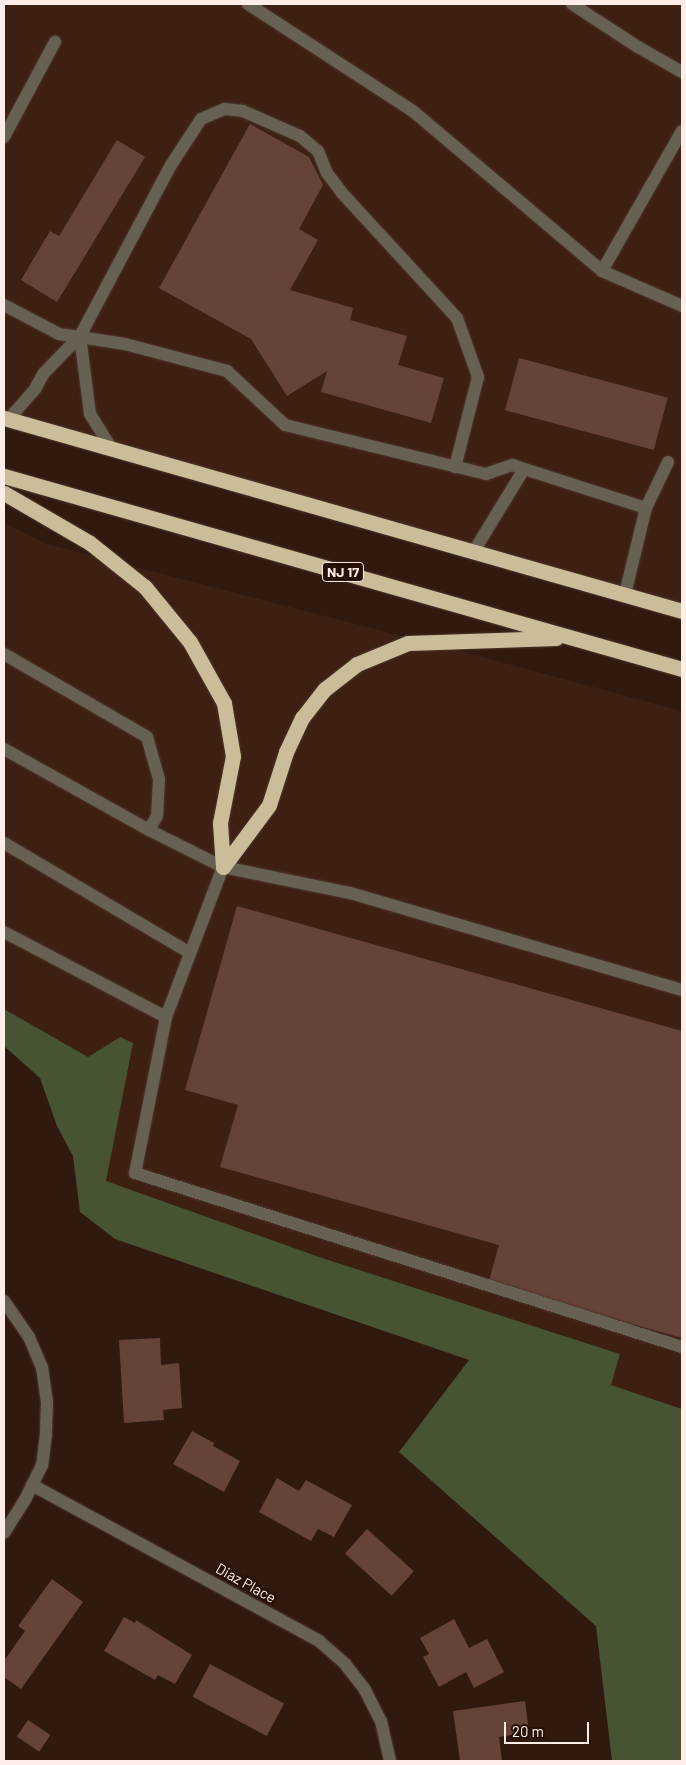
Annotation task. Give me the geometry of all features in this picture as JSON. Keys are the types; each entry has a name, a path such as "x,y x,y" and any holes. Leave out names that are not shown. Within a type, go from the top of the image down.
{"highway":[{"path":"6,419 682,611"},
{"name":"NJ 17","path":"4,476 682,668"},
{"path":"4,493 90,543 145,587 190,642 224,703 233,756 220,823 223,867"},
{"path":"223,867 268,805 286,752 302,718 325,689 357,664 408,643 573,637"}],"street":[{"path":"248,4 414,112 602,271 682,306"},
{"path":"572,4 638,47 682,72"},
{"path":"4,136 55,42"},
{"path":"6,419 35,389 44,373 80,336 171,165 201,119 225,109 243,110 300,136 318,150 327,173 342,193 458,318 478,377 455,466"},
{"path":"602,271 682,131"},
{"path":"4,305 59,334 125,344 227,371 285,425 486,474 512,465 646,508"},
{"path":"80,336 90,414 111,448"},
{"path":"625,594 646,508 668,462"},
{"path":"474,551 524,470"},
{"path":"4,654 147,737 159,779 157,816 149,830"},
{"path":"4,749 149,830 223,867 350,893 682,990"},
{"path":"4,843 190,953"},
{"path":"223,867 166,1017 135,1173 682,1347"},
{"path":"4,932 166,1017"},
{"path":"4,1301 29,1337 42,1367 47,1402 46,1434 42,1465 4,1533"},
{"name":"Diaz Place","path":"32,1485 319,1641 345,1664 365,1690 381,1721 390,1761"}],"shaded area":[{"path":"4,4 682,4 682,617 4,421"},
{"path":"4,523 47,544 475,655 682,711 682,1409 611,1385 620,1354 319,1257 105,1181 133,1043 119,1037 88,1057 4,1009"}],"green space":[{"path":"4,1009 88,1057 120,1037 133,1043 106,1181 319,1257 620,1354 611,1385 682,1409 682,1761 612,1761 596,1626 399,1452 469,1360 115,1239 80,1212 73,1156 57,1126 40,1078 4,1046"}],"building":[{"path":"250,124 309,157 323,185 299,229 318,240 290,290 353,308 350,320 407,336 398,365 444,378 431,423 321,392 327,371 287,396 251,339 159,288"},
{"path":"117,140 145,157 57,302 21,280 50,231 59,236"},
{"path":"519,358 668,398 654,450 505,410"},
{"path":"237,906 682,1031 682,1338 488,1284 499,1245 220,1167 238,1105 185,1090"},
{"path":"160,1338 161,1365 179,1363 182,1408 163,1410 164,1420 124,1423 119,1340"},
{"path":"192,1431 214,1443 213,1446 240,1461 224,1492 173,1464"},
{"path":"277,1478 299,1491 306,1480 352,1505 334,1537 318,1529 311,1541 259,1512"},
{"path":"367,1529 414,1571 392,1596 345,1554"},
{"path":"52,1579 83,1602 21,1689 4,1677 4,1661 25,1631 18,1626"},
{"path":"124,1617 135,1623 136,1620 192,1655 175,1684 158,1675 155,1680 104,1651"},
{"path":"454,1619 469,1648 487,1639 504,1672 474,1688 466,1672 439,1687 423,1657 429,1654 420,1638"},
{"path":"210,1664 284,1703 267,1736 193,1697"},
{"path":"525,1701 529,1732 499,1737 502,1761 460,1761 453,1711"},
{"path":"28,1720 50,1735 39,1752 17,1737"}]}
